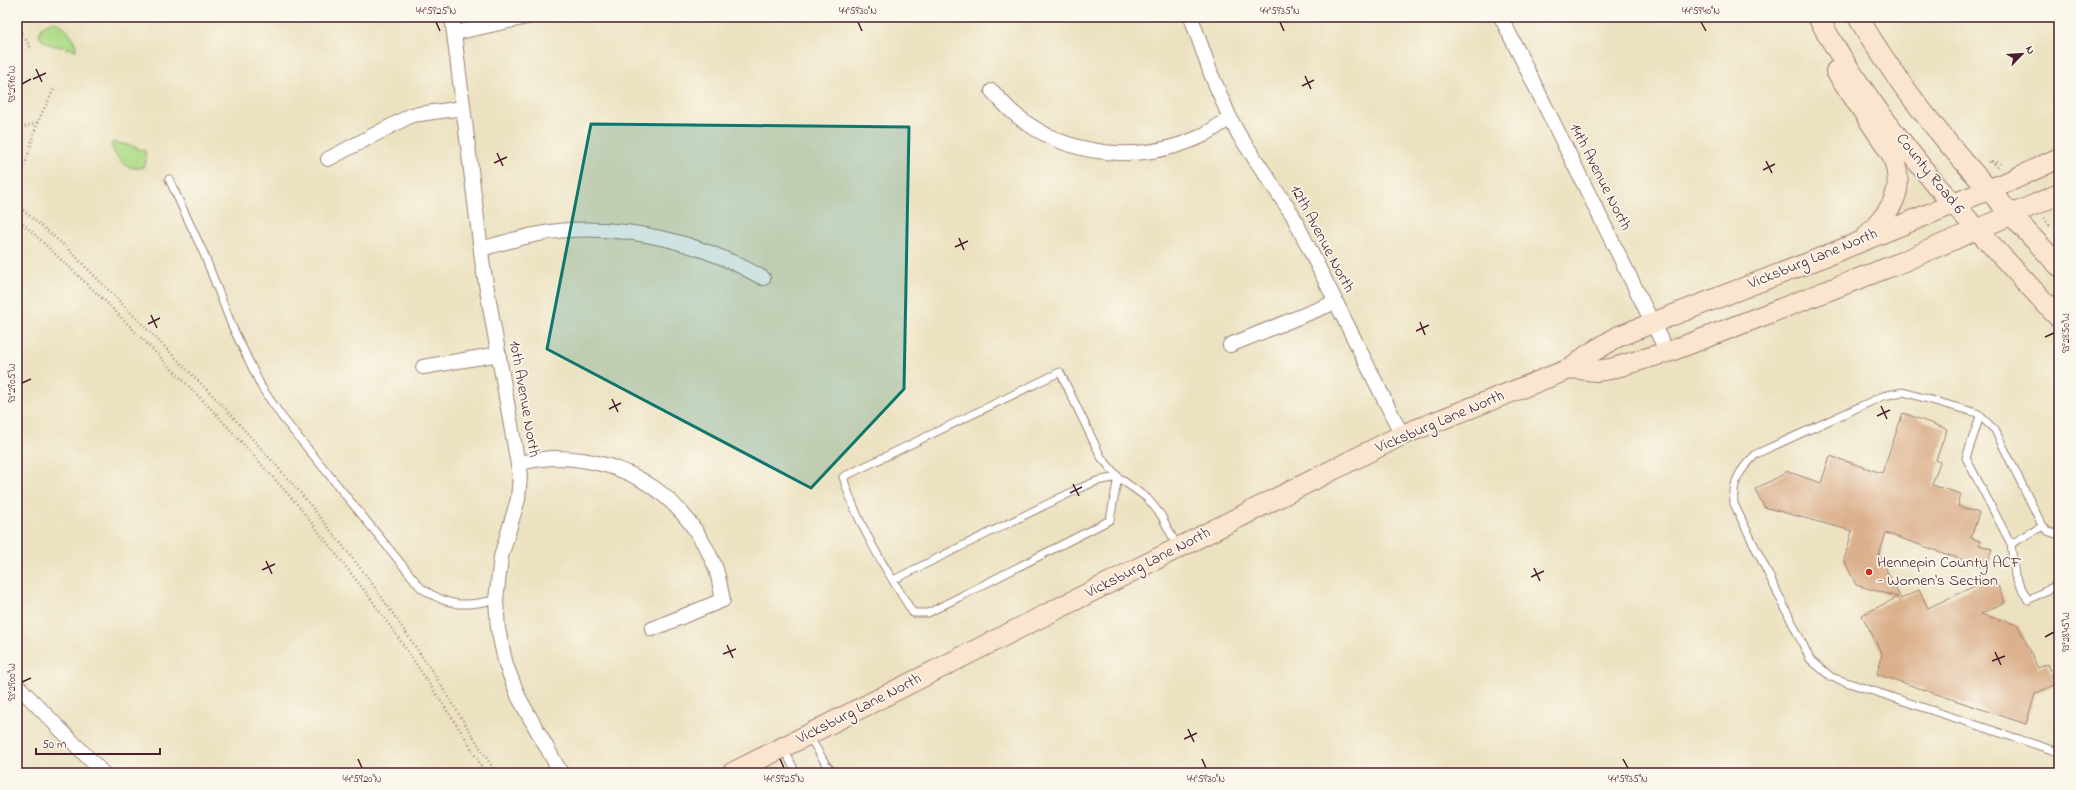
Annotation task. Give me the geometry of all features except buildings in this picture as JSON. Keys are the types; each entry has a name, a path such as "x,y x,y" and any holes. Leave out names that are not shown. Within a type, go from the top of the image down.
{"main road":[{"name":"County Road 6","path":"1858,17 1921,112 1988,190 2059,266"},
{"name":"County Road 6","path":"1819,18 1856,78 1920,165 1953,204 2059,318"},
{"path":"1819,18 1832,65 1891,153 1897,167 1898,186 1891,205 1862,240"},
{"name":"Vicksburg Lane North","path":"732,773 1402,436 1572,368 1607,342 1988,190 2059,158"},
{"name":"Vicksburg Lane North","path":"1572,368 1596,371 1610,369 1667,352 1897,264 2059,194"}],"street":[{"name":"10th Avenue North","path":"452,17 481,249 519,463 520,476 518,499 501,557 496,600 498,629 506,664 519,698 561,773"},
{"path":"455,33 527,17"},
{"name":"12th Avenue North","path":"1190,17 1211,74 1230,118 1239,135 1292,214 1402,436"},
{"name":"14th Avenue North","path":"1501,17 1667,352"},
{"path":"992,91 1015,115 1042,133 1073,145 1106,153 1139,154 1171,147 1202,136 1230,118"},
{"path":"328,159 412,115 463,108"},
{"path":"481,249 523,237 566,230 610,230 653,236 696,247 737,263 763,278"},
{"path":"1230,345 1336,302"},
{"path":"423,367 499,354"},
{"path":"519,463 553,458 588,460 621,469 645,482 678,507 699,535 715,566 722,600 652,629"},
{"path":"17,685 104,773"}],"lane":[{"path":"169,178 204,254 232,326 251,366 282,417 421,588 437,599 455,604 469,605 496,600"},
{"path":"1118,477 1110,520 928,613 913,614 875,551 850,502 843,477 1060,372 1101,457 1118,477 1147,498 1161,515 1178,548"},
{"path":"2059,535 2047,531 2043,526 1995,430 1977,413 1903,392 1883,396 1756,454 1741,469 1733,489 1734,504 1810,660 1831,677 2055,751 2059,750"},
{"path":"1980,416 1966,458 2010,544 2015,576 2028,600 2059,584"},
{"path":"893,580 1080,488 1118,477"},
{"path":"2010,544 2043,526"},
{"path":"808,734 827,766 834,773"},
{"path":"783,747 796,773"}],"path":[{"path":"17,26 31,48"},
{"path":"17,193 37,123 56,87"},
{"path":"17,129 37,123"},
{"path":"17,205 66,247 218,401 299,491 369,579 432,671 496,773"},
{"path":"17,218 110,306 217,415 296,504 371,599 466,739 485,773"}],"highlighted area":[{"path":"591,124 909,127 904,389 811,488 547,349"}],"green space":[{"path":"52,21 65,28 72,36 76,50 54,46 41,39 39,34 42,27"},
{"path":"113,142 132,146 145,151 146,162 143,167 132,168 123,163 113,150 111,145"}],"place":[{"name":"Hennepin County ACF - Women's Section","path":"1869,572"}]}
